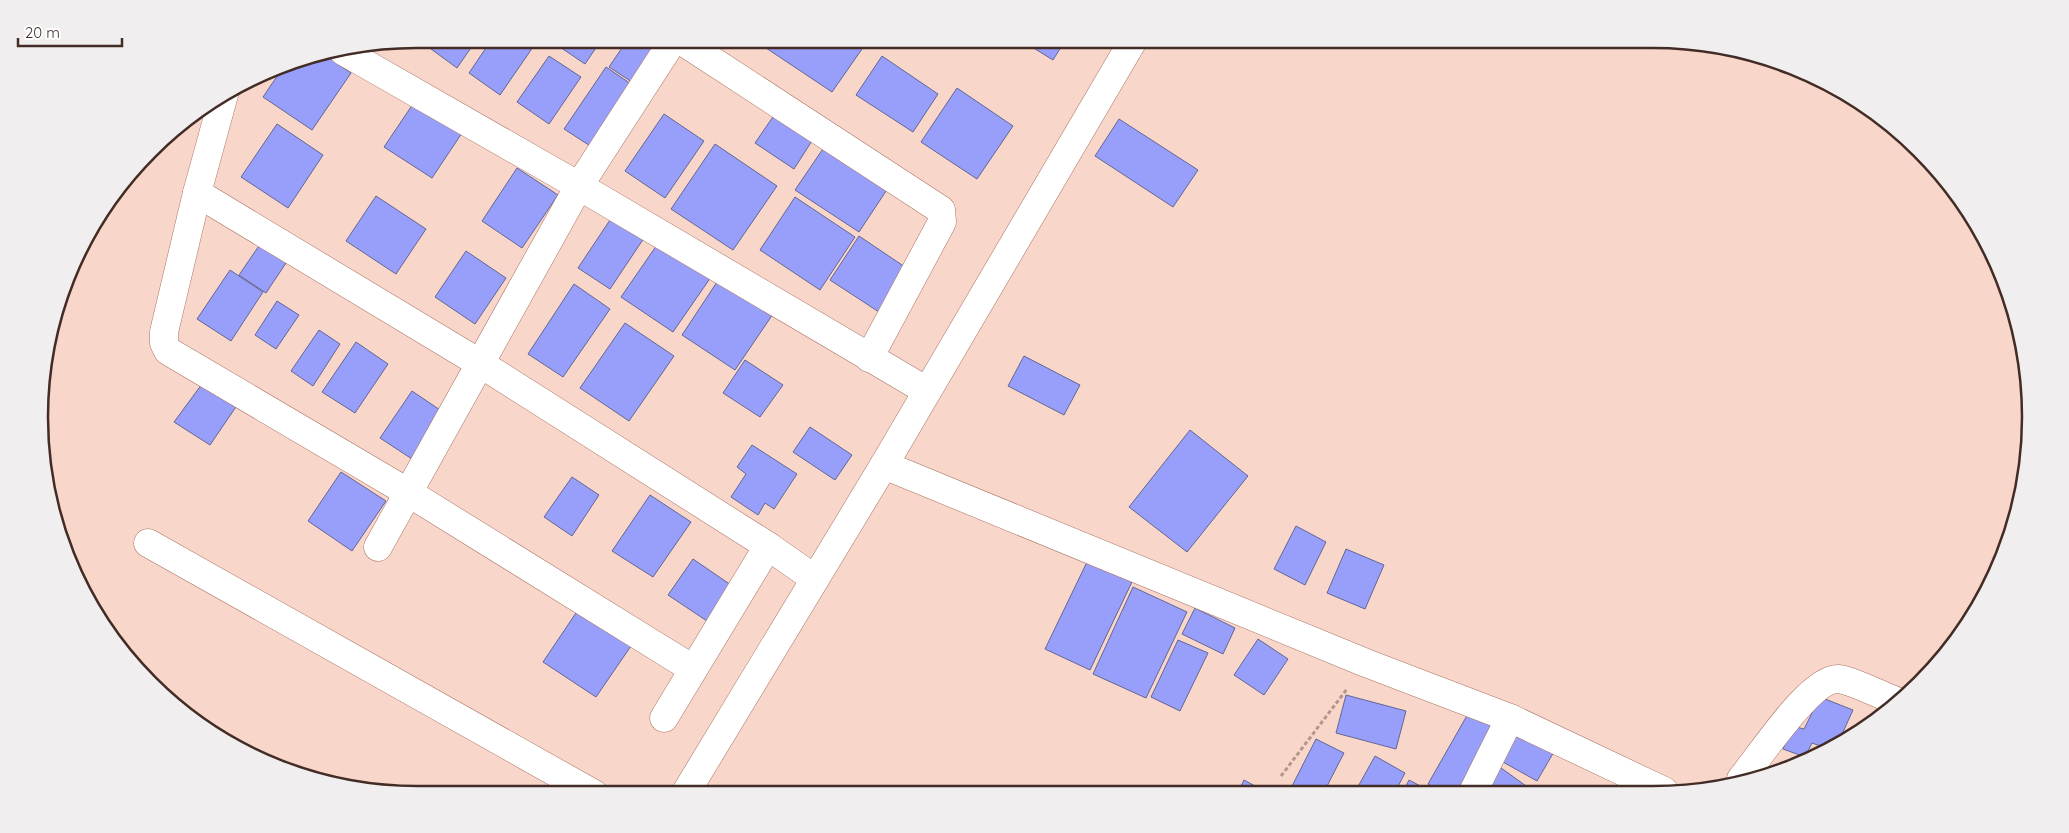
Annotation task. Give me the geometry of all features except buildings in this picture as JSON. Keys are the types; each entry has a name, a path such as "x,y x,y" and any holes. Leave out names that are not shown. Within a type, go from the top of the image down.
{"street":[{"path":"378,547 579,186 668,48"},
{"path":"693,48 940,210 942,222 869,358"},
{"path":"690,786 884,465 1129,48"},
{"path":"349,54 579,186 927,391"},
{"path":"222,103 197,193 164,332 164,343 168,351 409,493 693,669"},
{"path":"197,193 481,364 768,546 815,579"},
{"path":"884,465 1366,662 1510,718 1653,786"},
{"path":"148,543 580,786"},
{"path":"664,718 768,546"},
{"path":"1745,774 1770,739 1816,688 1825,682 1838,679 1890,699"},
{"path":"1476,786 1510,718"}],"path":[{"path":"1281,776 1366,662"}]}
